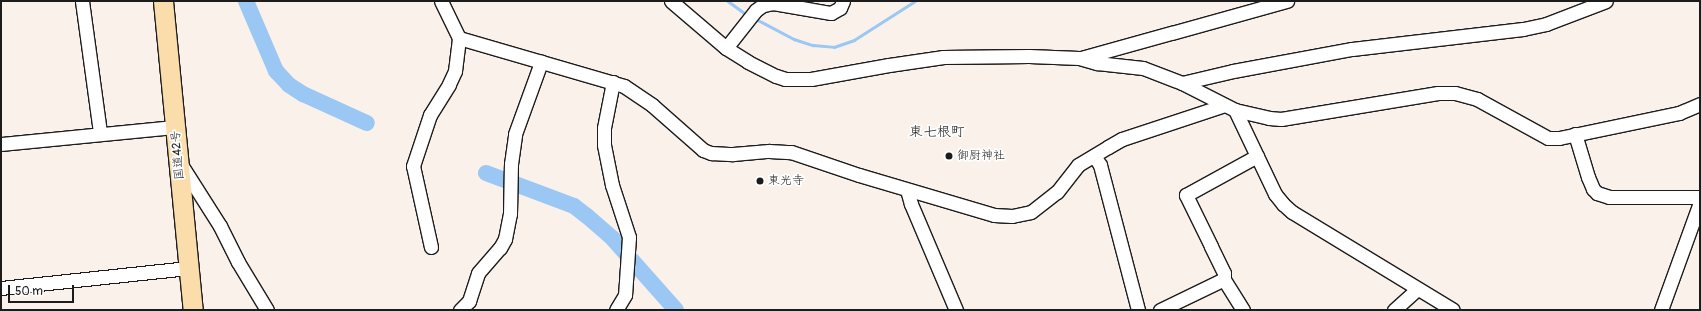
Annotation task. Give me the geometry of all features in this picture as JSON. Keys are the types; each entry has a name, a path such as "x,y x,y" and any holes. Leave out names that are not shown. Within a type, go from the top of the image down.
{"highway":[{"name":"国道42号","path":"163,1 193,310"}],"street":[{"path":"82,1 100,133"},
{"path":"431,247 413,166 430,115 449,84 455,71 459,38 441,1"},
{"path":"671,1 726,48 762,69 785,79 811,80 889,64 943,57 1029,56 1079,58 1097,63 1143,68 1182,83 1230,107 1261,117 1281,119 1438,93 1455,93 1477,99 1543,137 1559,138 1679,113 1700,104"},
{"path":"726,48 756,10 763,5 773,3 831,13 840,8 843,1"},
{"path":"1079,58 1240,7 1287,1"},
{"path":"1182,83 1233,71 1352,49 1524,29 1546,24 1606,1"},
{"path":"459,38 613,82 634,91 703,150 733,154 769,151 791,152 907,190 994,215 1012,216 1031,212 1050,200 1078,165 1122,139 1230,107"},
{"path":"460,310 469,301 478,273 503,244 510,214 510,174 515,134 541,62"},
{"path":"613,82 604,128 604,145 612,185 629,237 625,295 616,310"},
{"path":"1230,107 1257,156 1275,194 1283,204 1292,212 1453,310"},
{"path":"1,144 176,126"},
{"path":"1575,134 1588,177 1593,189 1597,193 1609,197 1700,197"},
{"path":"1094,156 1097,158 1102,169 1138,310"},
{"path":"1243,310 1224,279 1224,273 1186,195 1257,156"},
{"path":"179,161 220,226 238,262 267,310"},
{"path":"907,190 911,204 956,310"},
{"path":"1662,310 1700,202"},
{"path":"1,288 189,268"},
{"path":"1160,310 1224,279"},
{"path":"1394,310 1417,289"}],"waterway":[{"path":"246,1 276,71 289,85 303,94 367,123"},
{"path":"728,1 746,14"},
{"path":"756,19 794,39 813,45 834,47 854,40 915,1"},
{"path":"486,173 574,206 613,239 676,310"}],"place":[{"name":"御厨神社","path":"949,156"},
{"name":"東光寺","path":"760,181"}],"district":[{"name":"東七根町","path":"937,132"}]}
